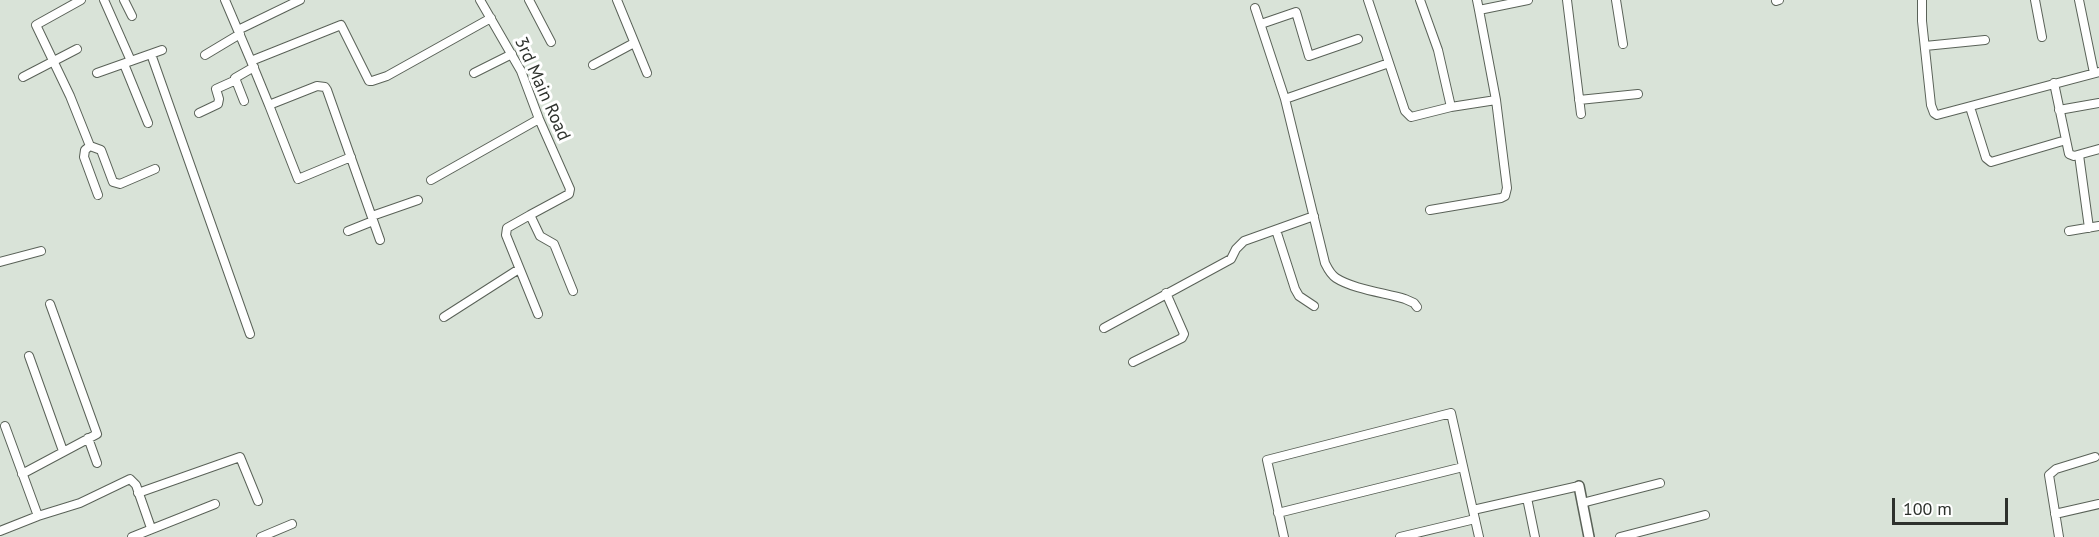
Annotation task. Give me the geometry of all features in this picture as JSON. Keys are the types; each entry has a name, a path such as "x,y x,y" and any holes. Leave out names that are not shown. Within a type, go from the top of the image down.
{"street":[{"path":"81,0 36,25 90,146 100,150 113,182 116,184 155,169"},
{"path":"105,0 148,123"},
{"path":"124,0 132,16"},
{"path":"225,0 298,179 351,158"},
{"path":"205,56 239,32 300,0"},
{"name":"3rd Main Road","path":"480,0 521,71 570,189 569,194 530,215"},
{"path":"529,0 551,42"},
{"path":"617,0 647,73"},
{"path":"1368,0 1405,111 1411,117 1451,107 1496,100"},
{"path":"1420,0 1438,50 1451,107"},
{"path":"1430,210 1501,198 1505,196 1507,188 1496,100 1477,0"},
{"path":"1479,10 1528,0"},
{"path":"1566,0 1581,114"},
{"path":"1616,0 1623,44"},
{"path":"1922,0 1931,105 1934,113 1941,115 2096,73 2079,0"},
{"path":"2035,0 2042,37"},
{"path":"1255,8 1285,99 1329,271 1336,278 1405,299 1417,307"},
{"path":"1261,24 1296,12 1309,56 1358,39"},
{"path":"244,101 236,76 253,64 341,25 369,81 372,81 387,76 491,18"},
{"path":"1925,46 1985,40"},
{"path":"593,65 634,43"},
{"path":"23,77 77,50"},
{"path":"97,73 162,50"},
{"path":"151,54 250,334"},
{"path":"474,73 512,54"},
{"path":"1285,99 1389,63"},
{"path":"199,113 218,104 216,88 236,80"},
{"path":"2054,83 2069,154 2074,156 2099,149"},
{"path":"269,105 317,86 325,87 380,240"},
{"path":"1579,100 1638,94"},
{"path":"2059,110 2099,103"},
{"path":"1970,107 1986,158 1991,162 2066,140"},
{"path":"431,180 539,119"},
{"path":"90,146 85,150 84,157 98,195"},
{"path":"2079,155 2089,228"},
{"path":"348,231 417,200"},
{"path":"538,314 505,231 507,228 530,215 540,236 554,244 573,291"},
{"path":"1104,328 1231,259 1240,244 1314,216"},
{"path":"2069,231 2099,226"},
{"path":"1276,230 1295,289 1299,296 1314,306"},
{"path":"0,262 41,250"},
{"path":"444,317 519,269"},
{"path":"1133,362 1182,338 1184,334 1166,293"},
{"path":"22,474 97,434 50,304"},
{"path":"29,356 63,452"},
{"path":"1284,537 1267,460 1451,413 1479,537"},
{"path":"5,426 38,516"},
{"path":"88,438 97,463"},
{"path":"138,494 240,457 258,501"},
{"path":"2059,537 2049,480 2050,472 2095,457"},
{"path":"1278,513 1463,467"},
{"path":"0,531 80,503 130,479 135,482 151,528"},
{"path":"1582,503 1660,483"},
{"path":"1400,537 1527,498 1579,486 1588,537"},
{"path":"1527,498 1535,537"},
{"path":"132,537 215,504"},
{"path":"2055,514 2099,504"},
{"path":"1620,537 1706,515"},
{"path":"261,537 289,525 290,537"}]}
